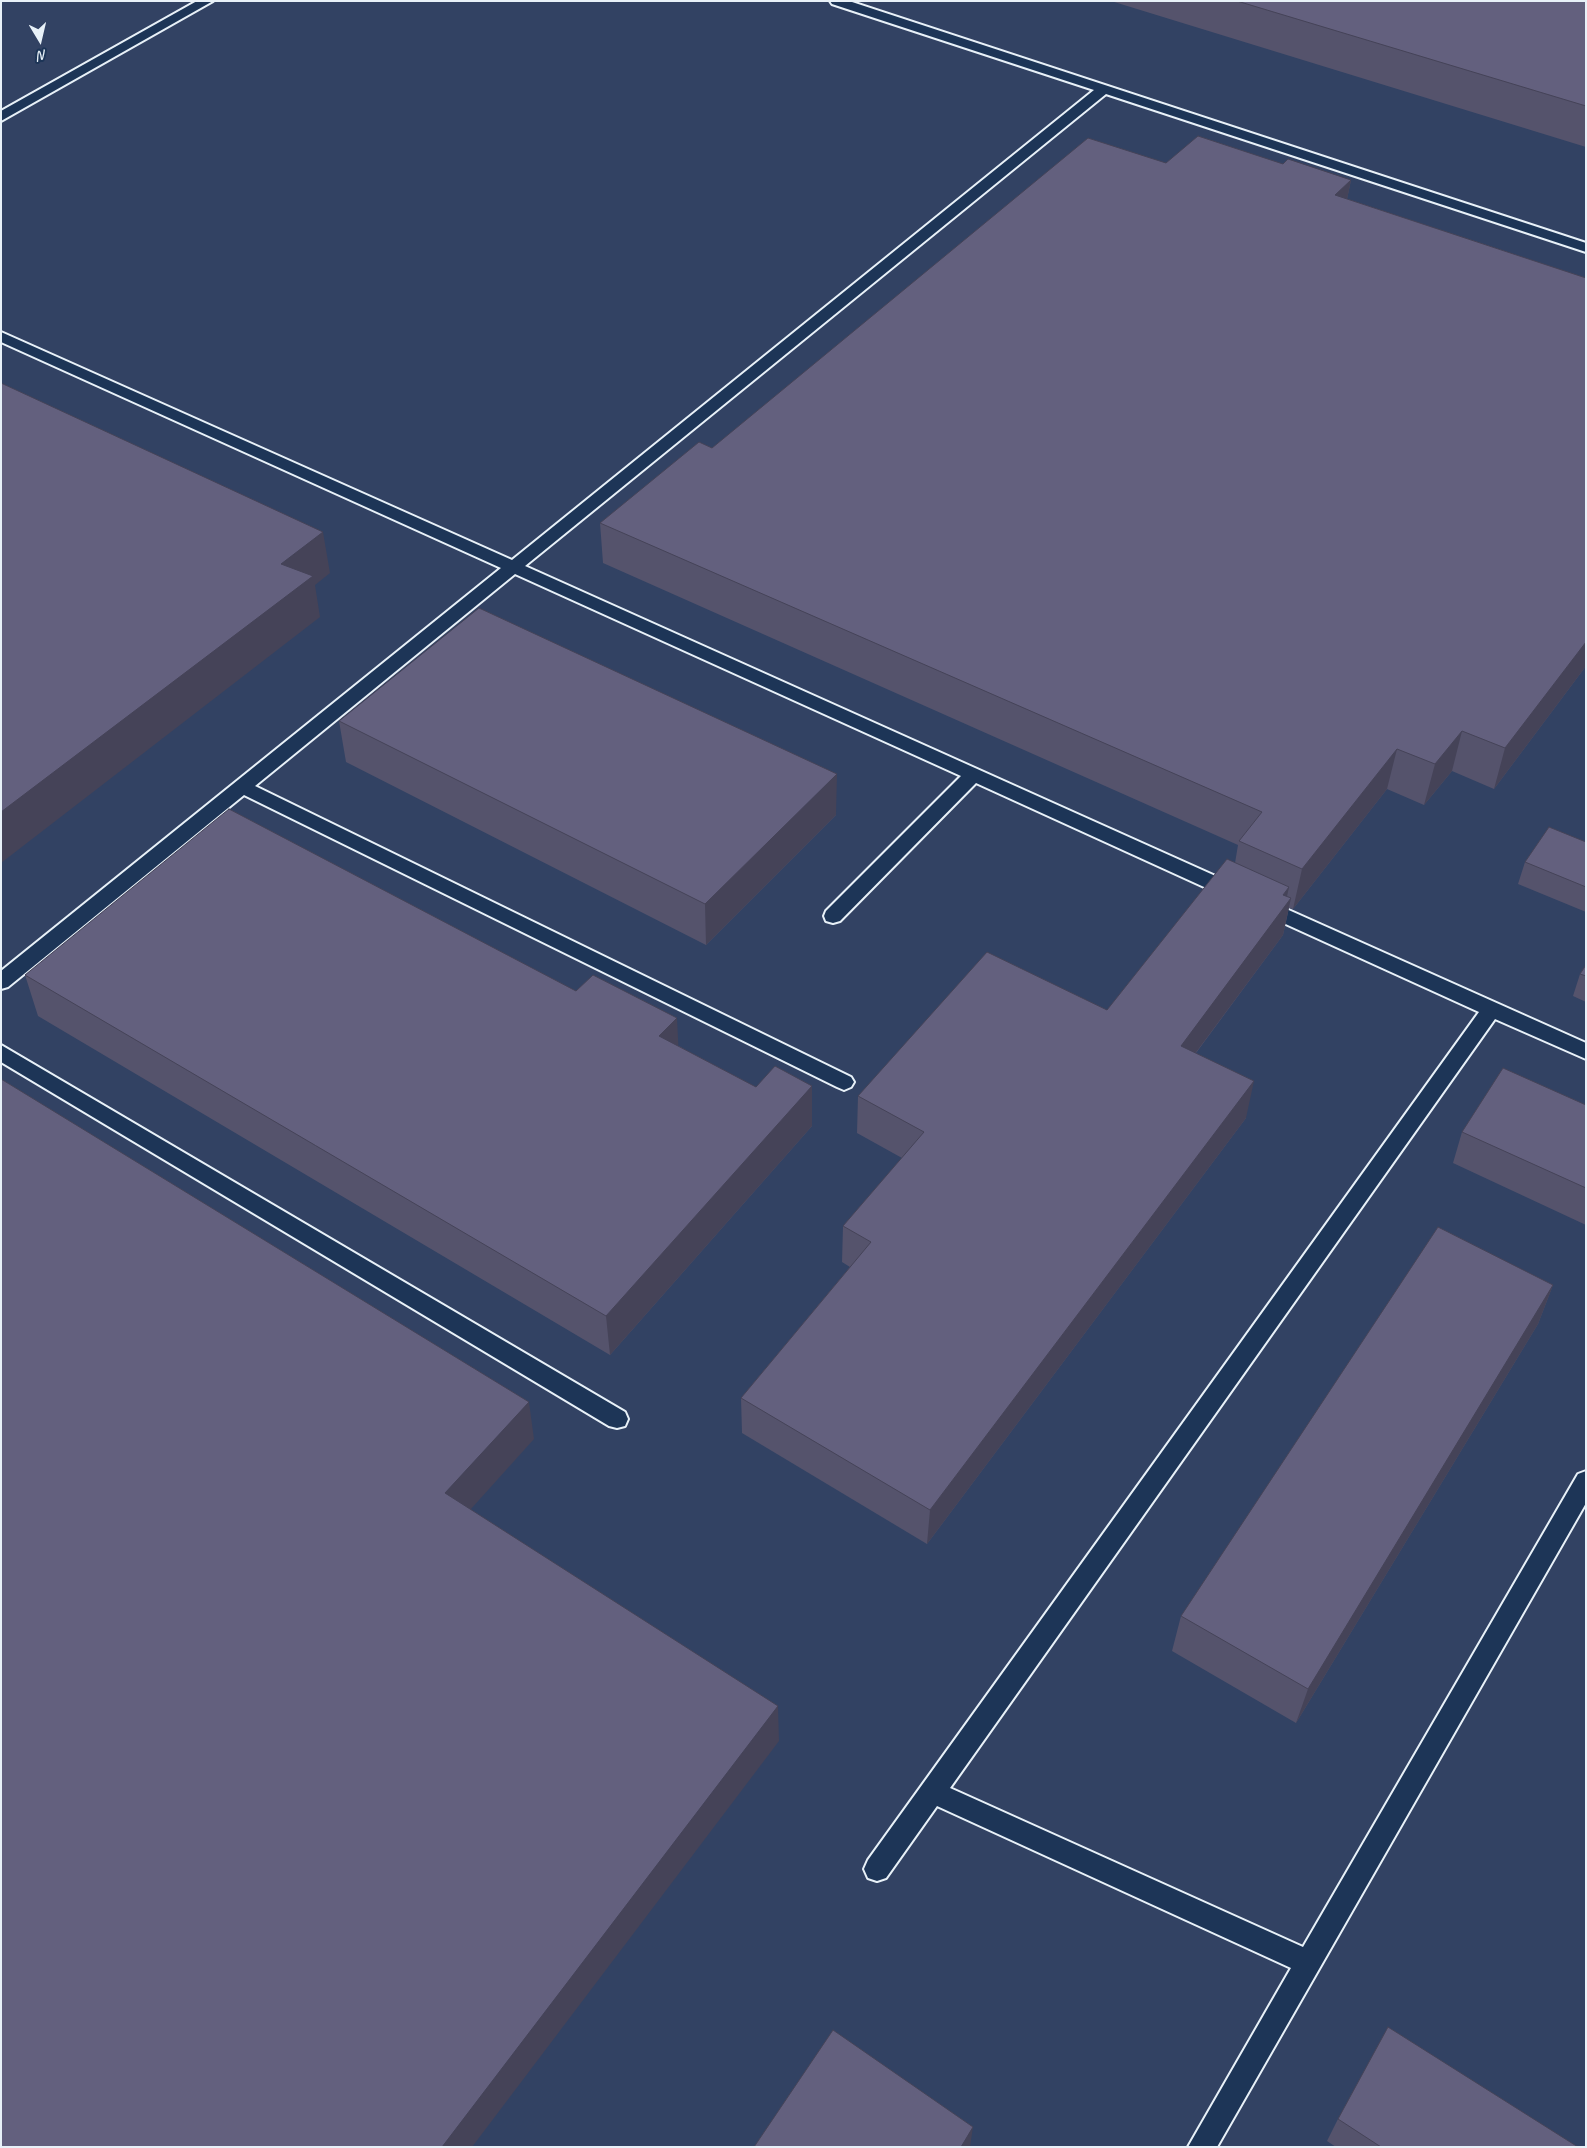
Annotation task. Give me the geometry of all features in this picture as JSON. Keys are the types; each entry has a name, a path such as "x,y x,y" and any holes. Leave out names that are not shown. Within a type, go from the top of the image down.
{"lane":[{"path":"1,117 207,1"},
{"path":"836,1 1586,248"},
{"path":"1,982 1104,89"},
{"path":"1,336 1586,1052"},
{"path":"834,916 974,775"},
{"path":"243,786 844,1082"},
{"path":"877,1869 1492,1009"},
{"path":"1,1052 617,1419"},
{"path":"1202,2147 1586,1481"},
{"path":"932,1792 1308,1963"}],"shaded area":[{"path":"1,1 1586,1 1586,2147 1,2147"}],"building":[{"path":"1237,1 1586,1 1586,106"},
{"path":"1198,136 1283,164 1288,159 1351,180 1335,195 1586,278 1586,642 1505,748 1462,731 1435,764 1397,749 1302,869 1239,841 1262,812 600,523 699,442 712,448 1088,138 1166,163"},
{"path":"1,383 323,532 281,564 313,576 1,812"},
{"path":"479,608 837,774 705,904 339,721"},
{"path":"229,809 576,991 593,975 677,1018 659,1036 756,1087 775,1066 812,1086 606,1316 25,975"},
{"path":"1549,827 1586,842 1586,887 1525,862"},
{"path":"1227,859 1289,887 1283,895 1291,898 1181,1046 1254,1081 930,1510 741,1398 871,1242 843,1226 924,1132 858,1096 987,952 1107,1010"},
{"path":"1586,965 1586,976 1580,974"},
{"path":"1503,1068 1586,1105 1586,1188 1462,1132"},
{"path":"1,1079 529,1402 445,1493 778,1706 442,2147 1,2147"},
{"path":"1438,1227 1553,1285 1308,1689 1181,1616"},
{"path":"1388,2027 1578,2147 1381,2147 1338,2119"},
{"path":"833,2030 973,2127 961,2147 754,2147"}]}
